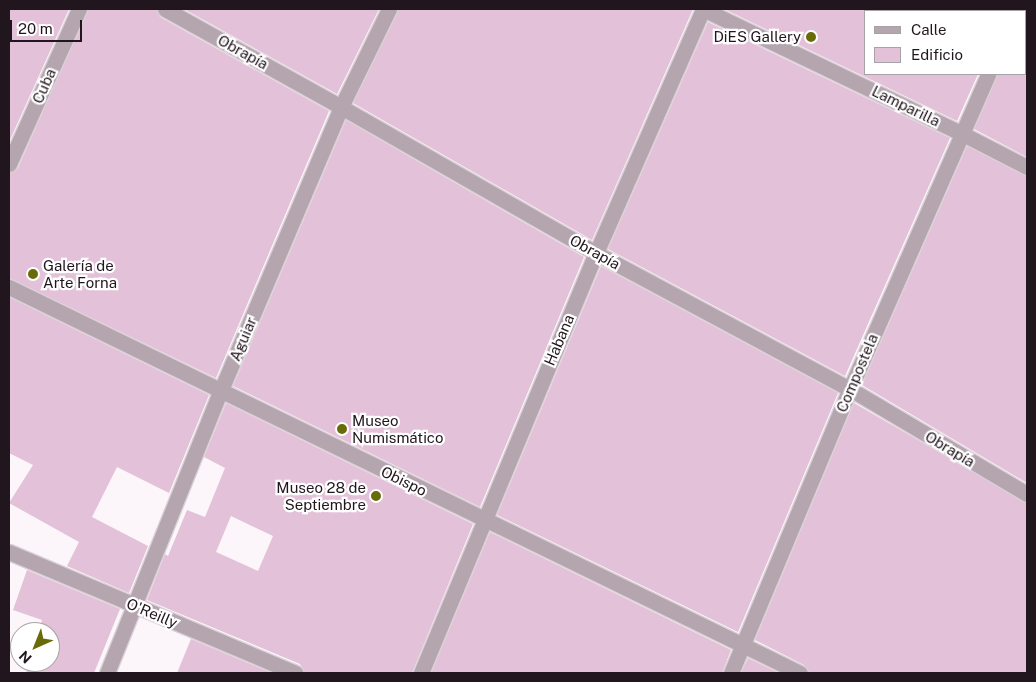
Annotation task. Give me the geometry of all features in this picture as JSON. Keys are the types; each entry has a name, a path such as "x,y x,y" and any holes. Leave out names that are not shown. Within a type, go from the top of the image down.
{"street":[{"name":"Cuba","path":"9,164 79,9"},
{"name":"Obrapía","path":"165,9 596,253 850,390 1027,494"},
{"name":"Aguiar","path":"107,673 221,390 341,107 389,9"},
{"name":"Lamparilla","path":"703,9 962,133 1027,167"},
{"name":"Habana","path":"421,673 596,253 703,9"},
{"name":"Compostela","path":"731,673 850,390 988,75"},
{"name":"Obispo","path":"9,286 800,673"},
{"name":"O'Reilly","path":"9,552 296,673"}],"building":[{"path":"9,9 69,9 9,142"},
{"path":"88,9 156,9 160,17 329,111 216,378 9,278 9,173 18,168"},
{"path":"184,9 379,9 337,94"},
{"path":"398,9 693,9 592,240 353,103"},
{"path":"724,9 865,9 864,75 978,75 957,121"},
{"path":"708,22 950,138 845,376 608,249"},
{"path":"1027,74 1027,157 974,129 997,75"},
{"path":"346,120 584,257 480,507 233,386"},
{"path":"967,146 1027,176 1027,483 862,385"},
{"path":"601,266 838,393 738,632 497,515"},
{"path":"9,297 209,395 169,493 117,467 92,517 148,546 129,593 67,566 79,542 9,503 33,465 9,453"},
{"path":"226,403 473,524 412,673 305,673 300,664 147,600 165,554 168,556 187,510 205,517 225,468 204,457","holes":["231,516 273,536 258,571 216,552"]},
{"path":"854,403 1027,503 1027,673 809,673 804,665 755,640"},
{"path":"490,532 731,650 722,673 431,673"},
{"path":"27,570 120,609 94,673 26,673 60,672 60,622 42,622 42,620 13,610"},
{"path":"191,639 272,673 177,673"},
{"path":"748,658 779,673 741,673"}],"place":[{"name":"DiES Gallery","path":"811,37"},
{"name":"Galería de Arte Forna","path":"33,274"},
{"name":"Museo Numismático","path":"342,429"},
{"name":"Museo 28 de Septiembre","path":"376,496"}]}
